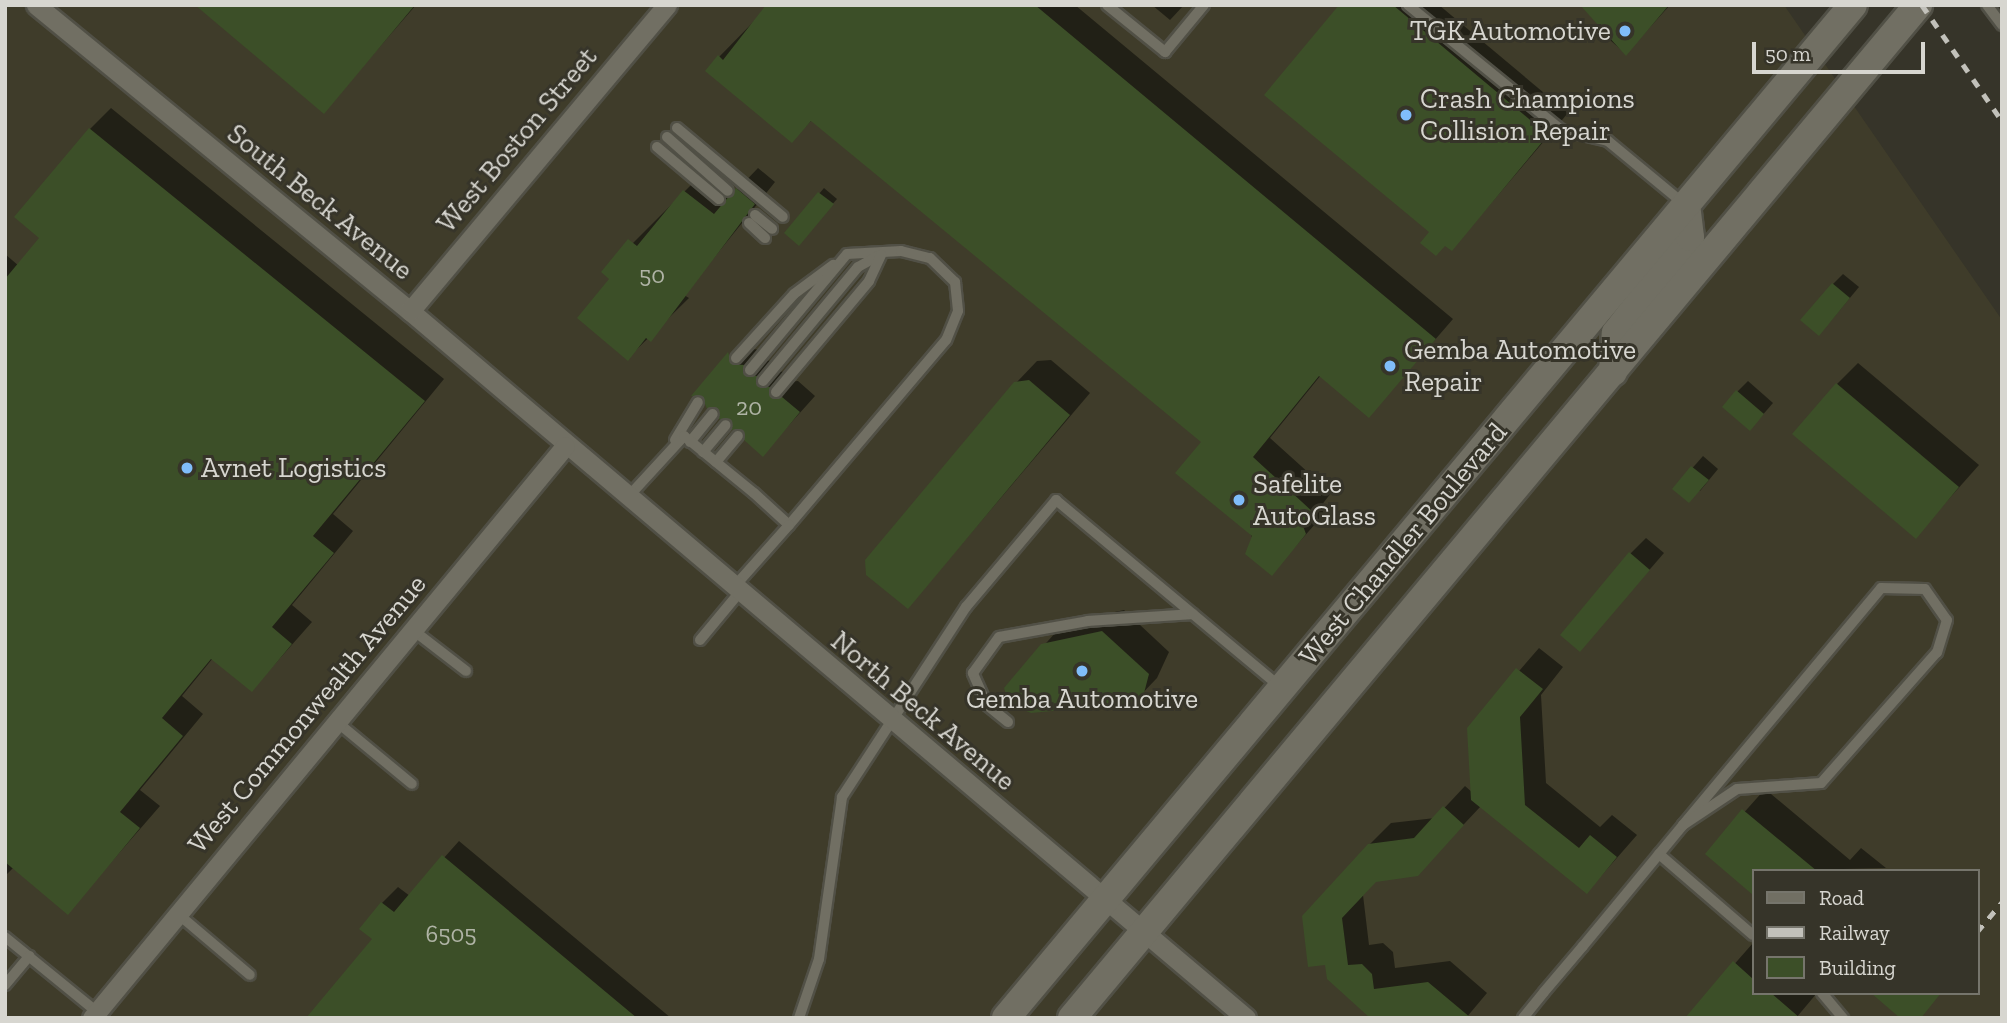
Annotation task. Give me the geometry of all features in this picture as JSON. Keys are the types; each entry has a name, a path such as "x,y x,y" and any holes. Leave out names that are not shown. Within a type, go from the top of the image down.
{"main road":[{"name":"West Chandler Boulevard","path":"1006,1018 1853,5"},
{"name":"West Chandler Boulevard","path":"1072,1018 1918,5"},
{"path":"1614,372 1616,333 1690,237 1686,205"}],"street":[{"name":"South Beck Avenue","path":"36,5 410,311 565,446"},
{"name":"West Boston Street","path":"410,311 667,5"},
{"name":"North Beck Avenue","path":"565,446 1246,1018"},
{"name":"West Commonwealth Avenue","path":"95,1015 565,446"}],"lane":[{"path":"1107,5 1165,52 1204,5"},
{"path":"1408,5 1561,130 1608,141 1686,205"},
{"path":"1987,5 2002,25"},
{"path":"677,128 783,217"},
{"path":"667,137 728,191"},
{"path":"657,147 719,199"},
{"path":"752,219 769,234"},
{"path":"700,640 789,525 954,326 959,300 946,267 901,251 848,254 794,294 736,358"},
{"path":"750,370 848,254"},
{"path":"763,381 858,267 881,254"},
{"path":"776,392 869,281 881,254"},
{"path":"669,450 698,402"},
{"path":"691,442 713,414"},
{"path":"703,452 726,425"},
{"path":"627,498 684,436 789,525"},
{"path":"716,462 738,436"},
{"path":"799,1018 819,959 842,797 894,724 966,607 1056,500 1282,689"},
{"path":"1523,1018 1683,825 1881,587 1925,589 1947,620 1937,652 1821,783 1738,789 1683,825"},
{"path":"1008,722 987,705 973,673 999,637 1088,621 1193,614"},
{"path":"413,630 466,671"},
{"path":"337,722 412,784"},
{"path":"1659,854 1752,934"},
{"path":"178,914 250,975"},
{"path":"5,937 95,1015"},
{"path":"5,985 29,957"},
{"path":"1824,995 1843,1018"}],"shaded area":[{"path":"5,5 1784,5 2002,320 2002,1018 5,1018"}],"building":[{"path":"195,5 415,5 324,114"},
{"path":"766,5 1035,5 1436,339 1369,418 1319,376 1253,457 1314,513 1303,526 1306,534 1272,576 1245,554 1252,536 1175,473 1201,442 811,121 792,143 705,71 718,55 723,60"},
{"name":"Crash Champions Collision Repair","path":"1339,5 1393,5 1548,135 1452,251 1445,246 1436,256 1420,243 1429,232 1264,95"},
{"name":"TGK Automotive","path":"1580,5 1669,5 1626,56"},
{"name":"Avnet Logistics","path":"89,128 425,401 313,536 334,553 272,627 292,644 252,692 211,659 162,718 183,736 120,812 140,828 68,915 5,862 5,279 39,238 14,217"},
{"path":"736,188 755,204 651,342 646,338 628,361 577,318 609,279 601,272 628,239 637,246 683,190 714,214"},
{"path":"818,192 834,204 799,246 784,233"},
{"path":"1832,283 1850,298 1819,336 1800,320"},
{"path":"728,352 732,364 744,365 745,375 757,376 758,386 770,387 771,397 782,397 800,412 763,457 744,440 742,430 732,430 731,420 718,419 718,409 707,409 702,396 691,396"},
{"path":"1029,380 1070,415 908,609 866,575 865,560 1014,382"},
{"path":"1836,383 1959,487 1916,539 1792,434"},
{"path":"1736,390 1764,414 1750,431 1722,407"},
{"path":"1691,466 1709,480 1689,503 1672,489"},
{"path":"1629,552 1650,570 1580,652 1560,635"},
{"path":"1102,631 1149,674 1143,697 1127,704 1031,713 1009,704 1004,688 1041,644"},
{"path":"1516,668 1543,689 1520,717 1525,805 1579,848 1590,835 1617,857 1587,894 1471,800 1467,728"},
{"path":"1443,806 1464,825 1418,876 1376,882 1342,918 1348,965 1362,964 1372,974 1374,989 1428,982 1471,1018 1370,1018 1327,979 1325,965 1308,967 1302,916 1368,844 1414,838"},
{"path":"1742,809 1815,869 1752,869 1752,894 1705,854"},
{"path":"442,855 637,1018 306,1018 372,939 359,929 381,902 394,912"},
{"path":"1733,961 1752,978 1752,995 1773,995 1800,1018 1685,1018"},
{"path":"1873,995 1939,995 1921,1018 1900,1018"}],"railway":[{"path":"1922,5 2002,121"},
{"path":"1979,930 2002,902"}],"place":[{"name":"TGK Automotive","path":"1625,31"},
{"name":"Crash Champions Collision Repair","path":"1406,115"},
{"name":"Gemba Automotive Repair","path":"1390,366"},
{"name":"Avnet Logistics","path":"187,468"},
{"name":"Safelite AutoGlass","path":"1239,500"},
{"name":"Gemba Automotive","path":"1082,671"}]}
